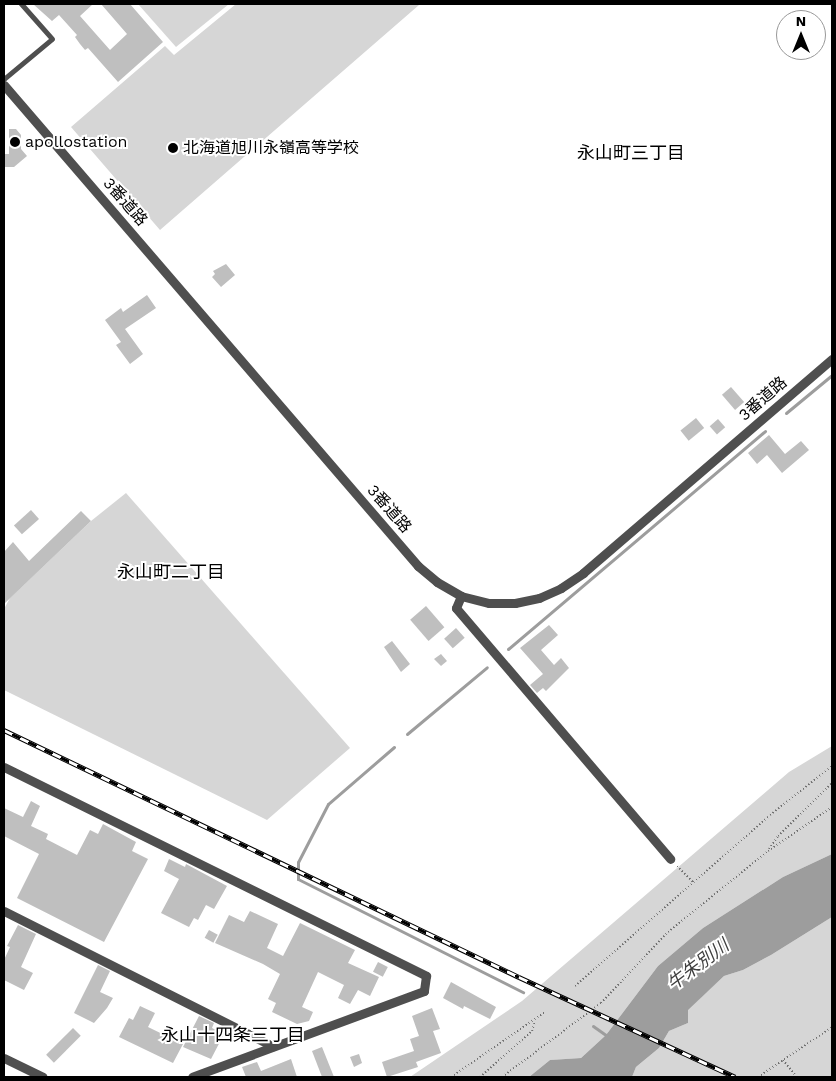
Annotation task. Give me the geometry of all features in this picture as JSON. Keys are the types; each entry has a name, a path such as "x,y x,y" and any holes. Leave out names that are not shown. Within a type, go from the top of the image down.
{"street":[{"name":"3番道路","path":"4,84 418,566 437,582 461,596 489,603 515,603 539,598 562,588 583,573 832,359"},
{"path":"461,596 456,608 670,859"},
{"path":"4,766 426,976 424,991 192,1077"},
{"path":"4,911 273,1046"},
{"path":"4,1058 44,1077"}],"lane":[{"path":"4,80 52,39 21,4"}],"path":[{"path":"576,986 770,815 832,766"},
{"path":"768,851 778,836 832,783"},
{"path":"502,1077 601,1003 668,932 768,851 832,807"},
{"path":"681,870 693,882"},
{"path":"451,1077 545,1012"},
{"path":"480,1077 532,1030 535,1020"},
{"path":"758,1077 832,1027"},
{"path":"784,1060 797,1077"}],"shaded area":[{"path":"138,4 229,4 176,47"},
{"name":"北海道旭川永嶺高等学校","path":"236,4 419,5 160,230 71,127 165,46 174,55"},
{"path":"126,493 350,748 267,820 4,690 4,609 10,598 91,521"},
{"path":"832,746 832,854 783,877 703,928 658,966 606,1035 581,1058 550,1060 529,1077 410,1077 522,1001 789,772"},
{"path":"832,917 832,1077 632,1077 636,1067 659,1048 669,1031 688,1023 687,1010 724,976 743,970 771,955"}],"water":[{"name":"牛朱別川","path":"832,854 832,917 771,955 743,970 724,976 688,1010 688,1023 669,1031 659,1048 636,1067 632,1077 529,1077 550,1060 581,1058 606,1035 658,966 703,928 783,877"}],"building":[{"path":"33,4 93,4 80,16 110,50 127,34 101,4 130,4 163,42 118,82 88,48 85,50 75,37 77,35 59,15 52,21"},
{"name":"apollostation","path":"9,129 16,129 21,135 21,149 27,156 14,167 4,167 4,154 9,154"},
{"path":"226,264 235,275 221,287 212,277 215,274 213,271"},
{"path":"147,295 156,308 125,329 143,354 130,364 116,345 121,342 105,320 121,308 123,312"},
{"path":"731,387 744,402 735,410 722,395"},
{"path":"696,418 704,428 689,441 680,431"},
{"path":"718,419 725,427 717,435 710,426"},
{"path":"769,435 785,454 801,441 809,450 782,473 767,455 757,464 748,453"},
{"path":"31,510 39,519 22,534 14,525"},
{"path":"81,511 91,521 4,604 4,552 13,542 29,561"},
{"path":"426,606 444,627 429,641 410,620"},
{"path":"549,625 558,635 541,650 554,665 561,658 569,668 546,691 543,688 537,693 530,685 543,674 520,648"},
{"path":"456,628 465,638 453,648 444,639"},
{"path":"392,641 410,664 401,672 384,647"},
{"path":"441,654 447,661 441,666 434,659"},
{"path":"31,801 40,806 31,826 48,834 46,839 77,855 90,830 98,834 103,824 136,842 132,851 148,859 104,942 17,898 39,854 4,836 4,808 23,817"},
{"path":"169,859 185,867 186,864 227,886 214,909 206,905 198,920 194,918 189,927 161,913 179,879 164,871"},
{"path":"250,911 278,924 267,948 283,956 300,923 355,950 348,963 379,977 370,996 358,990 350,1004 338,998 344,985 318,972 302,1007 313,1012 309,1021 297,1024 272,1012 276,1003 268,999 280,974 263,964 215,943 229,915 244,922"},
{"path":"18,925 36,934 21,967 33,973 24,990 4,980 4,960 10,947 7,946"},
{"path":"209,930 218,935 213,943 205,938"},
{"path":"378,962 388,967 383,977 373,972"},
{"path":"98,965 110,971 100,992 113,998 94,1023 74,1013"},
{"path":"451,982 496,1007 490,1019 464,1006 463,1009 443,998"},
{"path":"140,1006 155,1013 148,1027 183,1044 173,1063 119,1037 129,1018 133,1020"},
{"path":"432,1008 440,1029 433,1031 441,1053 416,1062 418,1067 387,1077 382,1062 414,1051 410,1039 419,1036 412,1016"},
{"path":"199,1016 214,1023 212,1028 224,1034 211,1059 183,1047"},
{"path":"73,1028 81,1036 54,1063 46,1055"},
{"path":"322,1047 334,1077 322,1077 312,1051"},
{"path":"359,1054 362,1063 354,1067 350,1057"},
{"path":"291,1059 297,1077 246,1077 242,1067 257,1062 261,1071"}],"waterway":[{"path":"786,413 832,375"},
{"path":"508,649 765,431"},
{"path":"407,734 487,667"},
{"path":"394,747 328,804 298,862 298,879 523,992"},
{"path":"593,1026 609,1037"}],"railway":[{"path":"4,730 519,977 735,1077"}],"place":[{"name":"apollostation","path":"15,142"},
{"name":"北海道旭川永嶺高等学校","path":"173,148"}],"district":[{"name":"永山町三丁目","path":"631,153"},
{"name":"永山町二丁目","path":"171,572"},
{"name":"永山十四条三丁目","path":"233,1035"}]}
